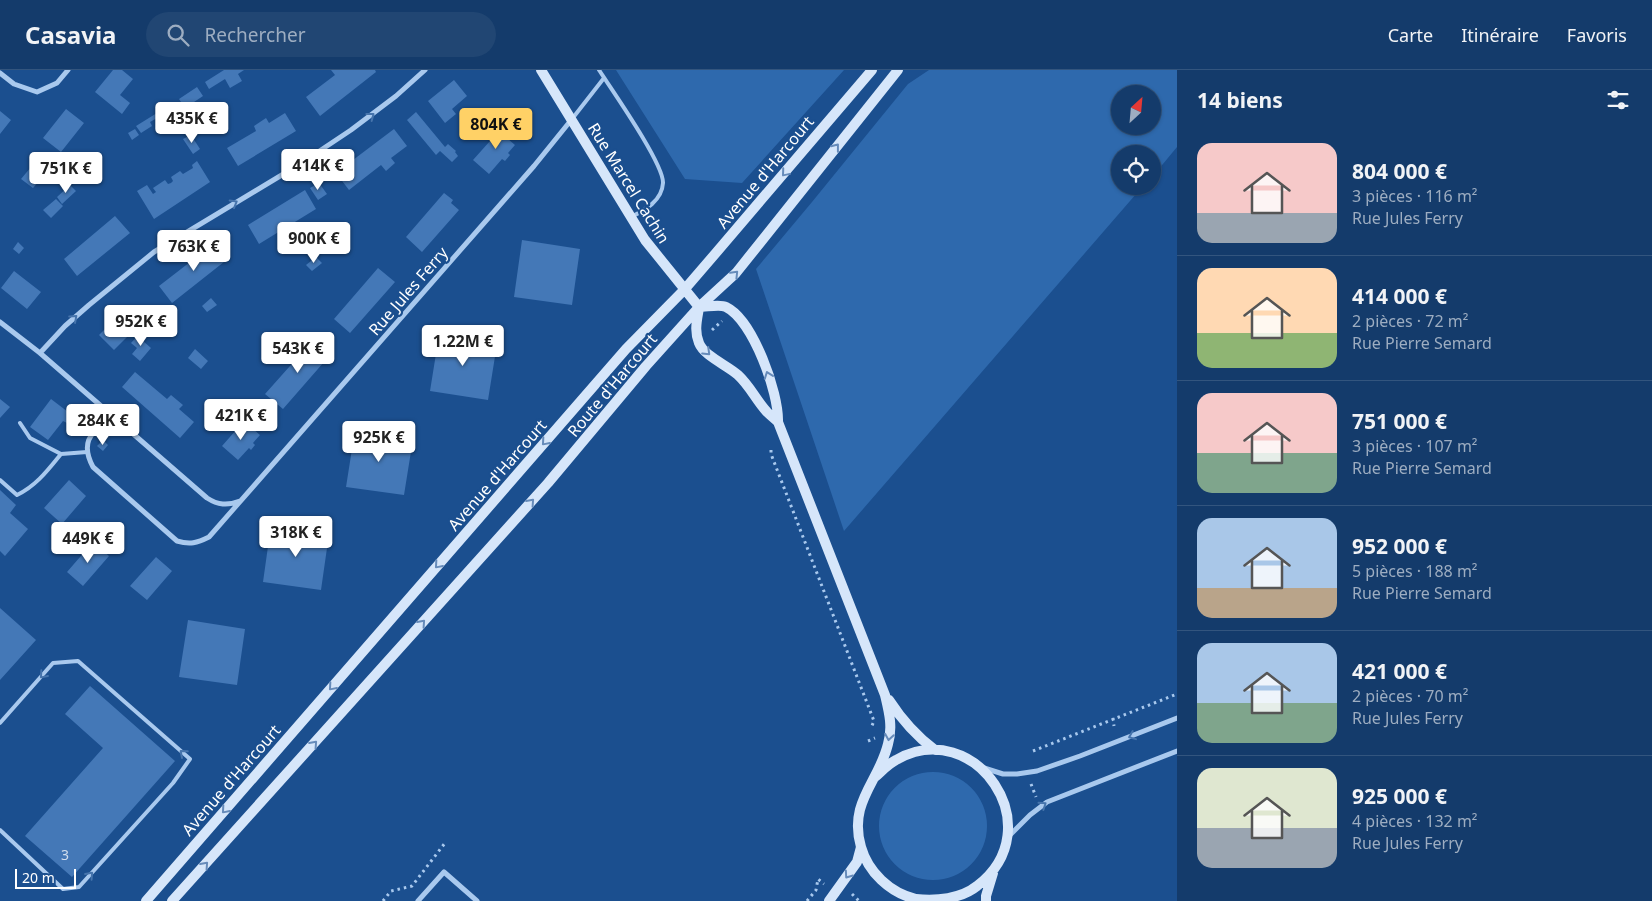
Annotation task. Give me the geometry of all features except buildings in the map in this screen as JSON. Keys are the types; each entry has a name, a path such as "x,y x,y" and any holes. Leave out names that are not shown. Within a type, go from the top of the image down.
{"main road":[{"name":"Rue Marcel Cachin","path":"541,70 630,217 684,290 699,307"},
{"name":"Avenue d'Harcourt","path":"146,901 626,349 684,290 872,70"},
{"path":"778,422 766,412 755,394 740,376 726,365 712,358 699,344 695,328 699,307 736,273 898,70"},
{"path":"699,307 724,306 738,316 753,339 771,382 778,410 778,422 885,695 891,722 886,752 875,777 864,795 860,806 858,824 861,847 869,866 881,880 897,892 912,900 934,901 961,896 974,889 997,866"},
{"name":"Route d'Harcourt","path":"172,901 548,483 646,366 699,307"},
{"path":"885,695 915,735 935,750"},
{"path":"875,777 895,760 912,753 935,750 951,752 967,758 980,767 994,781 1003,798 1007,811 1008,826 1004,852 991,879 986,901"},
{"path":"829,901 857,862 861,847"}],"street":[{"path":"0,73 14,84 37,92 57,83 68,70"},
{"path":"40,353 83,310 154,252 300,164 352,130 396,96 425,70"},
{"name":"Rue Jules Ferry","path":"87,452 93,467 177,541 188,544 209,536 534,166 572,119"},
{"path":"0,322 40,353 207,498 222,505 233,504 242,500"},
{"path":"87,452 86,448 91,435 110,414"},
{"path":"980,767 1003,774 1037,772 1177,718"},
{"path":"1007,838 1030,815 1047,802 1177,751"},
{"path":"418,901 444,872 478,901"}],"lane":[{"path":"599,70 651,152 661,172 663,182 657,200 646,209 630,217"},
{"path":"572,119 604,78"},
{"path":"20,423 30,438 61,454 87,452"},
{"path":"0,480 17,494 28,490 61,454"},
{"path":"0,723 53,663 78,661 190,759 173,782 79,887 63,889 0,830"}],"path":[{"path":"710,333 722,320"},
{"path":"785,438 771,449 771,454 874,721 871,728"},
{"path":"1033,751 1177,694"},
{"path":"1113,718 1114,726"},
{"path":"1030,780 1036,797"},
{"path":"382,901 391,891 412,886 445,843"},
{"path":"807,901 816,890 818,879"},
{"path":"849,892 859,901"}],"shaded area":[{"path":"616,70 844,70 742,183 685,179"},
{"path":"929,70 1177,70 1177,147 1161,166 1161,145 1111,145 1111,195 1135,195 844,531 756,269 908,84"},
{"path":"933,772 954,776 971,788 983,805 987,826 983,847 971,864 954,876 933,880 912,876 895,864 883,847 879,826 883,805 895,788 912,776"}]}
